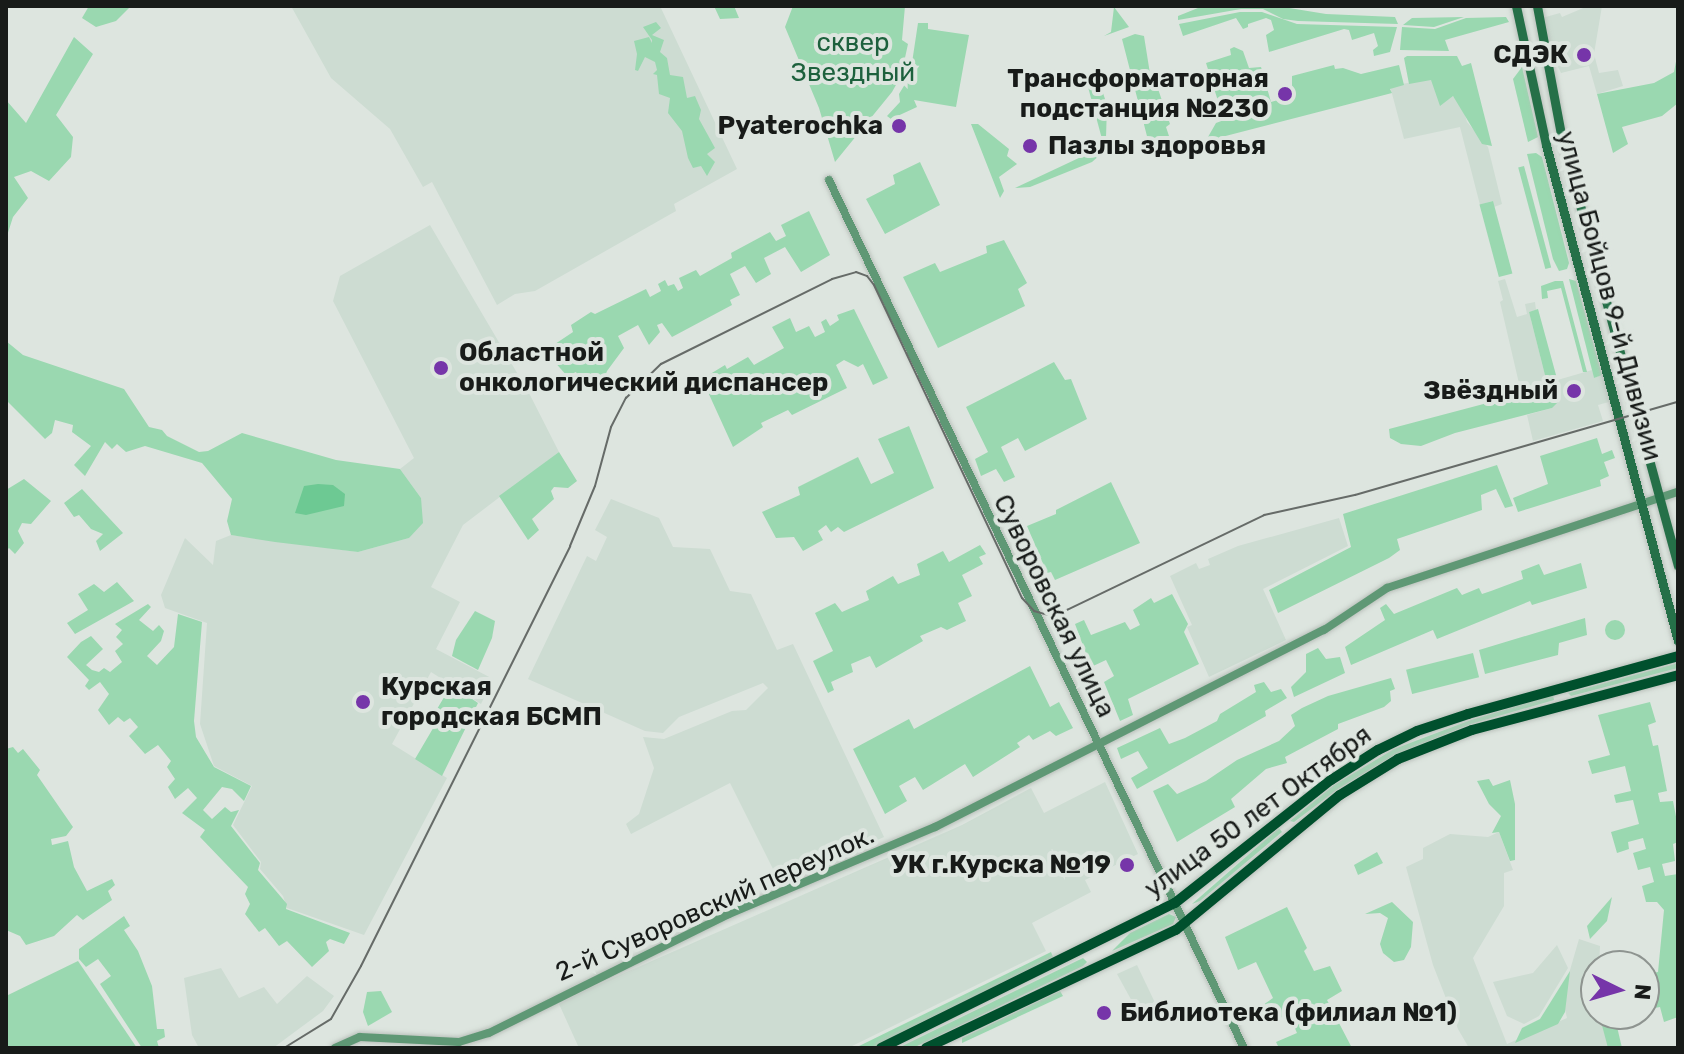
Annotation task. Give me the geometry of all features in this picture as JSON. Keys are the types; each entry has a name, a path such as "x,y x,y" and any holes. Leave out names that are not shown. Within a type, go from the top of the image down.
{"main road":[{"name":"улица Бойцов 9-й Дивизии","path":"1516,6 1546,145 1678,641"},
{"name":"улица Бойцов 9-й Дивизии","path":"1537,6 1562,139 1678,566"},
{"name":"улица 50 лет Октября","path":"881,1048 1175,903 1331,780 1378,750 1417,731 1468,714 1678,656"},
{"name":"улица 50 лет Октября","path":"926,1048 1185,923 1291,832 1340,795 1398,759 1472,730 1678,675"},
{"path":"1108,938 1104,951 1115,957"},
{"path":"1089,948 1099,953 1097,965"}],"street":[{"name":"Суворовская улица","path":"829,180 1244,1048"},
{"name":"2-й Суворовский переулок.","path":"336,1047 360,1037 459,1042 489,1033 729,914 935,827 1324,630 1387,588 1678,492"}],"shaded area":[{"path":"291,6 660,6 737,169 674,204 676,211 535,291 515,294 497,305 432,182 423,187 390,129 331,78"},
{"path":"1588,6 1602,6 1594,54 1599,73 1618,70 1623,86 1597,94 1589,66 1561,73 1552,55 1542,18 1560,13 1562,17"},
{"path":"1431,79 1442,103 1453,96 1463,108 1467,122 1488,147 1502,204 1494,207 1492,201 1480,205 1460,127 1404,139 1390,86"},
{"path":"430,225 530,395 559,452 463,525 431,587 460,602 436,649 493,679 481,704 431,672 392,744 447,778 364,935 287,908 283,896 260,869 261,862 233,825 252,786 214,766 200,724 207,623 165,608 161,595 185,538 213,565 216,541 231,535 358,552 409,538 421,498 400,469 414,458 333,301 340,276"},
{"path":"1505,279 1517,317 1527,314 1525,304 1535,302 1536,310 1529,312 1547,383 1592,370 1594,378 1605,373 1612,401 1598,405 1603,421 1533,441 1527,415 1552,408 1557,391 1551,386 1521,392 1500,302 1503,300 1498,281"},
{"path":"333,485 345,494 344,506 306,515 295,513 304,486"},
{"path":"611,499 659,518 673,547 710,549 730,591 751,594 777,650 793,644 884,837 780,883 730,783 631,834 626,824 639,814 654,768 643,737 664,739 732,711 746,710 768,688 763,683 679,717 663,733 645,731 528,679 587,556 596,561 607,537 595,530"},
{"path":"1339,518 1348,546 1263,589 1286,640 1209,677 1187,627 1192,625 1170,576 1196,563 1199,569 1210,565 1208,559 1238,546"},
{"path":"1105,782 1138,854 1085,880 1091,892 1032,923 1046,951 848,1048 579,1048 559,1004 588,989 962,825 1031,788 1044,813"},
{"path":"1499,832 1513,870 1504,873 1504,906 1473,958 1507,1044 1567,1018 1564,1005 1566,984 1579,939 1600,946 1600,950 1580,950 1580,1030 1605,1030 1609,1048 1469,1048 1458,1029 1433,965 1406,867 1423,859 1423,848 1450,834 1488,837"},
{"path":"1557,945 1568,968 1539,1016 1524,1024 1507,1016 1493,982 1533,973"},
{"path":"1137,965 1158,1009 1158,1017 1144,1023 1117,974"},
{"path":"221,968 239,998 264,987 277,1004 307,976 334,996 323,1011 273,1048 199,1048 192,1035 184,978"}],"green space":[{"path":"89,6 131,6 116,21 96,27 82,18"},
{"path":"714,6 734,6 739,18 720,19"},
{"name":"сквер Звездный","path":"793,6 905,6 902,40 908,44 901,76 892,92 835,162 819,108 785,27"},
{"path":"1203,6 1277,6 1326,14 1395,17 1398,24 1298,21 1283,19 1263,9 1241,9 1178,20 1178,16"},
{"path":"1114,7 1129,27 1104,36 1111,32"},
{"path":"1240,12 1262,12 1297,24 1397,27 1390,52 1374,56 1373,50 1378,46 1374,33 1352,40 1349,30 1344,29 1269,52 1266,35 1274,30 1271,20 1266,18 1243,29 1236,18 1183,36 1179,24"},
{"path":"1464,17 1434,27 1403,25 1412,18"},
{"path":"1506,17 1509,22 1445,40 1449,51 1400,50 1402,27 1435,29 1466,18"},
{"path":"656,22 661,28 652,35 664,40 660,52 667,58 670,75 683,77 687,98 695,96 701,110 699,119 715,148 707,154 715,162 707,176 701,166 693,168 688,158 682,131 668,113 670,98 659,94 657,75 653,74 657,70 655,62 645,57 638,71 635,70 637,54 634,41 649,37 652,43 652,40 643,27"},
{"path":"918,23 928,23 928,29 969,35 956,107 914,100 917,107 891,119 887,116 900,102 899,94 910,76"},
{"path":"1135,34 1144,36 1151,80 1156,83 1170,124 1166,127 1170,139 1149,144 1122,39"},
{"path":"74,37 93,54 56,115 73,137 71,157 49,181 31,171 14,177 28,198 13,217 6,239 6,100 26,123"},
{"path":"1234,47 1243,51 1249,68 1261,67 1271,102 1292,96 1292,76 1334,65 1335,69 1343,68 1361,74 1399,65 1404,85 1390,89 1392,93 1210,140 1208,137 1216,123 1224,120 1206,63 1231,55 1230,49"},
{"path":"1678,51 1678,103 1662,116 1622,127 1628,144 1613,153 1597,94 1654,83 1674,72"},
{"path":"1457,56 1462,66 1471,63 1492,146 1482,144 1453,96 1440,106 1431,80 1409,84 1404,58"},
{"path":"1522,67 1538,137 1528,142 1513,79"},
{"path":"1098,78 1107,105 1106,137 1102,139 1088,87"},
{"path":"971,124 978,124 1009,149 1007,156 1017,164 999,177 1004,191 1000,198"},
{"path":"1098,149 1101,154 1092,162 1030,187 1015,188"},
{"path":"1536,153 1542,157 1569,263 1567,269 1559,271 1553,259 1527,154"},
{"path":"920,162 940,205 885,234 866,199 895,184 893,175"},
{"path":"1524,166 1551,267 1545,269 1518,168"},
{"path":"1493,201 1512,273 1499,277 1479,205"},
{"path":"809,211 830,255 801,272 785,247 764,258 771,274 756,283 745,266 730,274 740,295 730,300 732,305 672,337 662,323 657,325 660,332 649,345 638,325 618,336 624,348 607,371 602,385 582,383 576,372 567,376 553,360 559,355 555,344 573,332 571,325 591,312 595,314 646,289 650,297 661,291 658,284 665,280 668,286 674,284 678,291 683,288 679,278 696,270 700,276 732,258 731,253 770,232 776,241 786,236 781,225"},
{"path":"1004,240 1027,283 1018,289 1025,306 938,348 903,277 935,263 940,272 987,253 986,246"},
{"path":"1569,279 1576,281 1602,375 1594,378"},
{"path":"1563,281 1587,372 1583,372 1561,288 1547,291 1548,298 1542,299 1541,286"},
{"path":"854,309 888,378 873,385 863,364 858,367 844,360 836,365 847,388 792,415 788,410 761,423 763,427 733,447 702,379 725,365 727,369 748,357 754,365 784,348 772,327 790,318 796,332 809,326 815,337 825,332 821,322 826,319 830,326 839,320 837,315"},
{"path":"1538,309 1556,375 1547,383 1529,312"},
{"path":"6,341 23,355 124,389 149,427 162,430 167,436 199,452 208,451 242,433 336,460 400,469 421,498 423,523 409,538 358,552 275,542 231,535 227,521 232,499 202,463 145,446 126,452 117,444 112,449 105,442 85,476 74,465 91,446 72,432 73,425 55,420 52,433 45,439 6,400"},
{"path":"1054,362 1065,380 1071,379 1087,419 1025,451 1018,438 1001,447 1015,477 1004,482 996,469 981,476 975,459 988,452 966,407"},
{"path":"1551,386 1557,390 1558,402 1552,408 1455,433 1421,446 1401,444 1390,438 1389,429"},
{"path":"909,426 934,488 844,532 838,527 831,532 826,525 818,531 823,540 803,551 794,537 776,538 762,512 800,495 798,487 858,457 871,484 894,473 878,439"},
{"path":"1597,438 1602,454 1612,450 1615,458 1604,462 1609,476 1600,480 1601,486 1518,512 1513,498 1548,484 1540,456"},
{"path":"559,452 577,481 568,488 554,487 551,491 554,499 532,519 539,530 528,540 499,496"},
{"path":"1497,465 1513,506 1505,508 1496,489 1481,495 1482,510 1397,539 1400,550 1389,558 1278,613 1269,590 1351,547 1343,514"},
{"path":"24,479 51,501 31,524 22,523 18,531 24,543 15,554 9,548 6,551 6,490"},
{"path":"1111,482 1140,543 1055,580 1051,572 1047,573 1027,526 1056,514 1056,510"},
{"path":"82,489 123,533 100,551 96,541 103,534 91,529 79,515 74,517 64,503"},
{"path":"980,545 986,554 979,557 983,564 962,575 972,596 958,603 966,621 947,630 941,627 920,636 923,641 876,668 870,656 851,664 853,672 831,682 834,690 828,693 813,661 833,651 815,613 835,603 842,612 869,600 866,591 893,576 898,584 920,575 917,564 943,551 949,562"},
{"path":"1581,563 1587,588 1532,605 1530,601 1437,639 1433,630 1351,665 1345,647 1385,620 1380,608 1386,604 1394,614 1457,588 1462,595 1479,588 1482,594 1491,591 1523,579 1521,571 1539,564 1544,575"},
{"path":"117,582 134,601 75,634 67,623 88,610 78,594 94,584 104,592"},
{"path":"1172,594 1188,624 1184,632 1199,664 1128,699 1133,715 1120,721 1104,682 1114,676 1106,660 1091,667 1075,624 1084,620 1091,635 1125,622 1130,630 1140,625 1133,610 1151,598 1154,603"},
{"path":"148,604 151,607 139,620 153,631 159,625 164,631 161,641 147,656 157,665 174,647 178,614 202,622 194,721 196,737 214,767 251,786 244,801 232,789 222,787 203,810 212,819 225,807 231,812 239,810 231,826 260,863 258,870 287,904 286,909 350,933 344,944 330,939 326,942 329,951 312,967 287,941 279,946 265,928 259,932 245,914 250,904 245,894 248,887 200,837 205,830 182,813 197,798 188,788 175,799 168,787 175,779 167,767 171,761 158,745 145,754 129,736 138,727 130,718 124,722 118,717 109,725 98,710 109,694 100,682 89,690 85,686 89,680 67,657 91,636 103,649 86,665 92,670 99,672 104,668 110,672 122,662 115,651 123,644 116,637 122,630 115,624"},
{"path":"475,611 495,621 492,638 478,670 452,656 456,640"},
{"path":"1585,618 1587,635 1559,643 1558,655 1485,674 1479,650"},
{"path":"1611,620 1619,620 1625,630 1619,640 1611,640 1605,634 1605,626"},
{"path":"1318,648 1326,659 1340,657 1345,673 1294,697 1291,687 1306,672 1306,654"},
{"path":"1473,653 1479,677 1412,694 1406,670"},
{"path":"1678,663 1678,668 1571,696 1568,693"},
{"path":"1030,666 1050,707 1059,702 1073,728 1056,736 1050,731 1033,740 1029,735 1017,743 1020,747 973,777 965,764 923,790 915,777 899,786 907,801 885,814 853,749 909,719 914,729"},
{"path":"1391,678 1395,689 1390,691 1391,701 1384,707 1338,724 1338,729 1285,757 1287,763 1266,769 1231,799 1235,807 1177,842 1153,791 1168,784 1177,794 1206,781 1237,760 1279,741 1295,726 1291,715 1302,708 1328,696"},
{"path":"1264,682 1271,692 1281,689 1287,698 1265,711 1266,716 1137,789 1131,778 1148,768 1138,751 1121,759 1117,748 1160,728 1169,744 1185,738 1217,721 1220,714 1256,692 1254,685"},
{"path":"456,688 478,703 442,776 415,759 442,713 437,709 446,694"},
{"path":"1553,695 1554,700 1471,724 1396,754 1338,789 1294,822 1290,821 1334,785 1394,749 1471,720"},
{"path":"1650,702 1656,722 1648,725 1653,746 1658,745 1667,791 1658,793 1660,802 1673,801 1678,827 1678,842 1673,844 1675,861 1662,864 1665,876 1678,874 1678,1017 1664,1022 1660,1007 1660,951 1664,910 1657,902 1646,902 1642,886 1654,882 1650,867 1638,870 1633,853 1646,849 1643,838 1628,842 1629,849 1617,853 1611,832 1639,824 1633,800 1616,803 1614,795 1631,791 1625,766 1592,774 1588,761 1610,755 1598,715"},
{"path":"13,747 18,753 23,749 40,770 37,775 73,827 66,836 51,839 52,845 68,841 74,867 87,891 112,879 115,885 108,891 112,900 83,920 77,915 54,936 26,945 20,936 6,930 6,749"},
{"path":"1489,779 1493,786 1510,780 1515,804 1515,860 1510,861 1499,832 1492,833 1501,816 1489,804 1477,781"},
{"path":"1279,828 1282,832 1200,901 1192,904"},
{"path":"1377,852 1383,863 1358,875 1354,865"},
{"path":"1612,897 1607,921 1590,939 1587,926"},
{"path":"1392,902 1413,922 1411,947 1404,960 1394,962 1383,953 1380,944 1388,918 1380,913 1365,914"},
{"path":"1287,907 1307,948 1304,951 1314,971 1330,966 1342,991 1327,1000 1352,1048 1279,1048 1276,1042 1297,1033 1289,1015 1272,1020 1263,1005 1273,998 1256,962 1238,970 1225,937"},
{"path":"1169,914 1176,917 1173,924 1112,951 1130,933"},
{"path":"124,916 130,926 124,930 138,951 152,986 157,1029 164,1029 165,1037 157,1041 159,1048 142,1048 100,984 111,976 98,959 86,967 79,959 79,949"},
{"path":"1051,952 1053,957 873,1048 855,1048"},
{"path":"1083,958 1087,962 1083,966 913,1048 898,1048"},
{"path":"78,961 137,1048 6,1048 6,996"},
{"path":"1570,971 1565,1012 1558,1024 1515,1043 1522,1028 1540,1019"},
{"path":"381,991 392,1012 368,1026 363,1012 367,992"},
{"path":"1060,991 1063,996 962,1043 962,1038"},
{"path":"1603,1030 1618,1030 1622,1048 1608,1048"}],"tram line":[{"path":"284,1048 331,1019 361,966 570,546 595,486 611,427 626,398 661,364 832,279 856,272 867,276 874,285 1022,598 1034,611 1048,615 1067,610 1264,515 1355,495 1678,402"}],"place":[{"name":"СДЭК","path":"1584,55"},
{"name":"Трансформаторная подстанция №230","path":"1285,94"},
{"name":"Pyaterochka","path":"899,126"},
{"name":"Пазлы здоровья","path":"1030,146"},
{"name":"Областной онкологический диспансер","path":"441,368"},
{"name":"Звёздный","path":"1574,391"},
{"name":"Курская городская БСМП","path":"363,702"},
{"name":"УК г.Курска №19","path":"1127,865"},
{"name":"Библиотека (филиал №1)","path":"1104,1013"}]}
